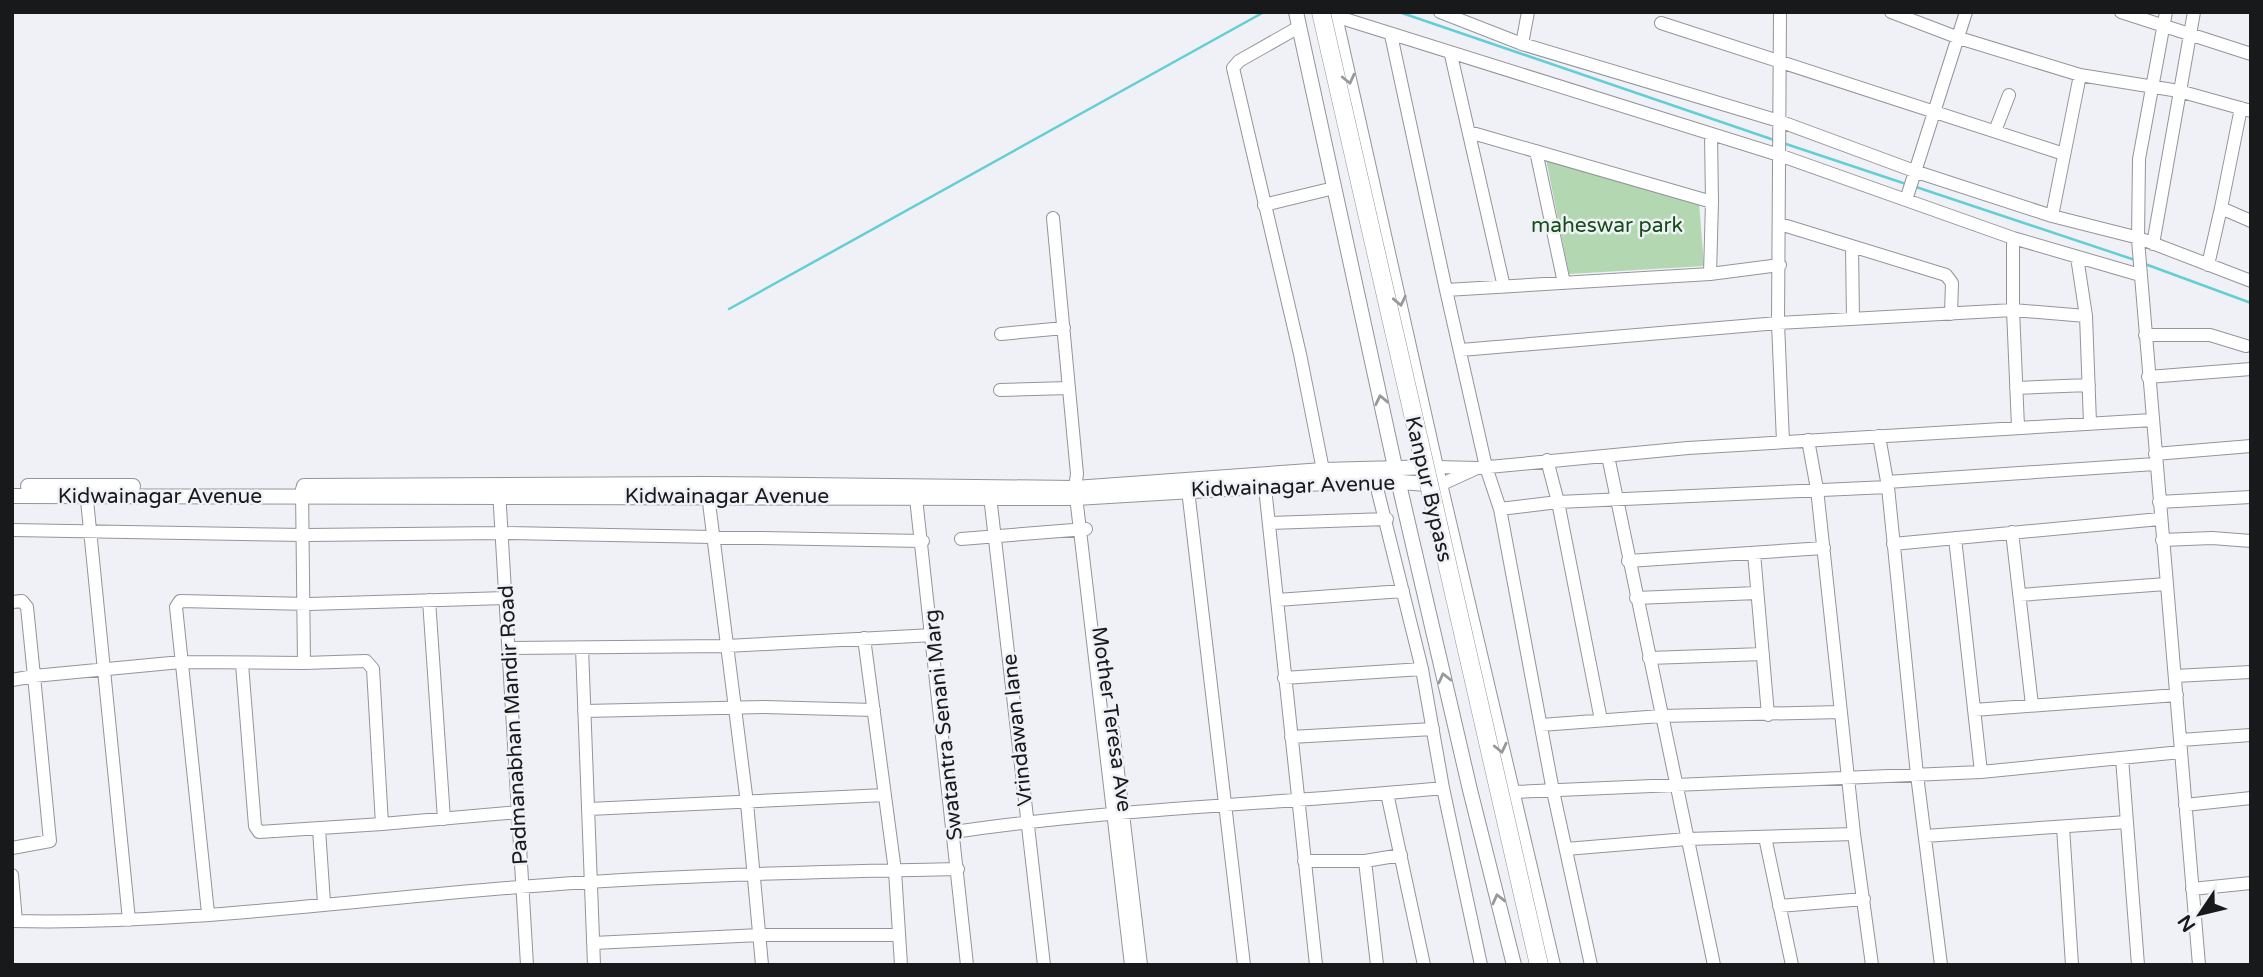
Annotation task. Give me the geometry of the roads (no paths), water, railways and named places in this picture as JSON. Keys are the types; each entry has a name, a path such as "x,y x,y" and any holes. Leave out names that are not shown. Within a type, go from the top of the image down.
{"highway":[{"name":"Kanpur Bypass","path":"1310,12 1446,619 1527,965"},
{"name":"Kanpur Bypass","path":"1330,13 1539,965"}],"main road":[{"path":"1330,13 1553,965"},
{"path":"1297,20 1397,474 1470,790 1514,965"},
{"name":"Kidwainagar Avenue","path":"915,491 990,496 1264,480 1375,480 1436,467"},
{"name":"Kidwainagar Avenue","path":"12,487 86,491 1188,490 1323,470 1397,474 1440,485"},
{"name":"Kidwainagar Avenue","path":"12,496 86,491"}],"street":[{"path":"1440,12 1465,16 1522,44 1779,124 1916,174 2138,239 2251,281"},
{"path":"1522,44 1528,12"},
{"path":"1780,12 1778,323 1783,442"},
{"path":"1891,12 1959,38 2080,75 2179,91 2246,110 2208,265"},
{"path":"1907,197 1966,12"},
{"path":"2121,12 2251,54"},
{"path":"2166,12 2139,159 2138,239 2151,420 2199,965"},
{"path":"2153,244 2162,207 2194,12"},
{"path":"1330,13 1358,17 1391,35 1451,55 1711,134 1779,151 2012,238 2077,257 2140,271"},
{"path":"1297,20 1238,61 1233,68 1300,354 1323,470"},
{"path":"1661,23 2064,154"},
{"path":"1391,35 1461,350 1482,467 1500,509 1553,791 1591,965"},
{"path":"1451,55 1504,287"},
{"path":"2052,216 2080,75"},
{"path":"1996,131 2009,95"},
{"path":"1469,132 1712,202"},
{"path":"1710,274 1711,134"},
{"path":"1536,151 1564,283"},
{"path":"1264,205 1334,188"},
{"path":"2221,208 2251,222"},
{"path":"1054,218 1079,489 1120,811 1131,965"},
{"path":"1780,224 1949,278 1951,314"},
{"path":"2012,238 2018,427"},
{"path":"1852,246 1853,319"},
{"path":"2077,257 2086,316 2090,423"},
{"path":"1446,290 1710,274 1780,265"},
{"path":"1461,350 1778,323 2013,310 2086,316"},
{"path":"1001,334 1063,328"},
{"path":"2144,335 2204,334 2246,346"},
{"path":"2148,377 2251,369"},
{"path":"2016,388 2088,385"},
{"path":"1000,390 1069,388"},
{"path":"1436,467 1482,467 1808,440 2151,420"},
{"path":"1879,436 1887,485 1917,775 1941,965"},
{"path":"1808,440 1817,489 1854,834 1872,965"},
{"path":"1500,509 1558,502 1887,485 2155,459 2251,446"},
{"path":"1608,456 1615,500 1714,965"},
{"path":"1547,460 1558,502 1601,720"},
{"path":"1440,485 1482,467"},
{"path":"1264,480 1316,965"},
{"path":"1375,480 1387,519 1422,669 1443,788 1482,965"},
{"name":"Padmanabhan Mandir Road","path":"499,490 527,965"},
{"path":"707,490 747,803 762,965"},
{"path":"1188,490 1244,965"},
{"path":"86,491 93,533 129,920"},
{"path":"302,491 304,663"},
{"name":"Swatantra Senani Marg","path":"915,491 923,541 967,965"},
{"name":"Vrindawan lane","path":"990,496 1044,965"},
{"path":"2159,502 2251,497"},
{"path":"1269,523 1387,519"},
{"path":"1893,544 2160,519"},
{"path":"961,540 1084,529"},
{"path":"12,530 304,535 502,533 923,541"},
{"path":"2012,532 2032,705"},
{"path":"1955,538 1981,772"},
{"path":"2162,540 2212,538 2251,541"},
{"path":"1628,561 1824,548"},
{"path":"1754,553 1768,715"},
{"path":"2020,595 2166,584"},
{"path":"1277,600 1404,591"},
{"path":"1636,597 1757,593"},
{"path":"208,914 176,607 181,600 305,604 506,598"},
{"path":"429,600 444,819"},
{"path":"12,602 22,601 27,607 50,841 12,848"},
{"path":"509,648 727,646 933,635"},
{"path":"864,638 895,871 901,965"},
{"path":"582,648 594,965"},
{"path":"1649,658 1763,654"},
{"path":"12,680 181,662 242,664 366,661 371,666 382,824"},
{"path":"242,664 257,829 264,834 519,812"},
{"path":"1284,678 1422,669"},
{"path":"2175,676 2251,672"},
{"path":"1974,709 2177,695"},
{"path":"584,711 733,710 764,707 874,710"},
{"path":"1541,725 1661,716 1841,712"},
{"path":"1291,737 1433,729"},
{"path":"1512,792 1981,772 2122,758 2251,735"},
{"path":"2122,758 2138,965"},
{"path":"954,832 1120,811 1298,802 1443,788"},
{"path":"1387,793 1424,965"},
{"path":"589,809 885,795"},
{"path":"2185,805 2251,798"},
{"name":"Mother Teresa Ave","path":"1120,811 1141,965"},
{"path":"1925,836 2127,822"},
{"path":"2063,827 2072,965"},
{"path":"318,829 324,903"},
{"path":"1566,849 1687,839 1854,834"},
{"path":"1765,837 1791,965"},
{"path":"1304,861 1365,861 1401,855"},
{"path":"1365,861 1377,965"},
{"path":"12,875 14,921 129,920 523,886 754,873 958,870"},
{"path":"2192,889 2251,883"},
{"path":"1779,906 1864,899"},
{"path":"593,943 760,935 899,935"}],"waterway":[{"path":"729,309 1264,12"},
{"path":"1399,12 1774,140"},
{"path":"1783,143 1906,184"},
{"path":"1916,187 2135,260"},
{"path":"2145,264 2251,303"}],"park label":[{"name":"maheswar park","path":"1607,225"}]}
